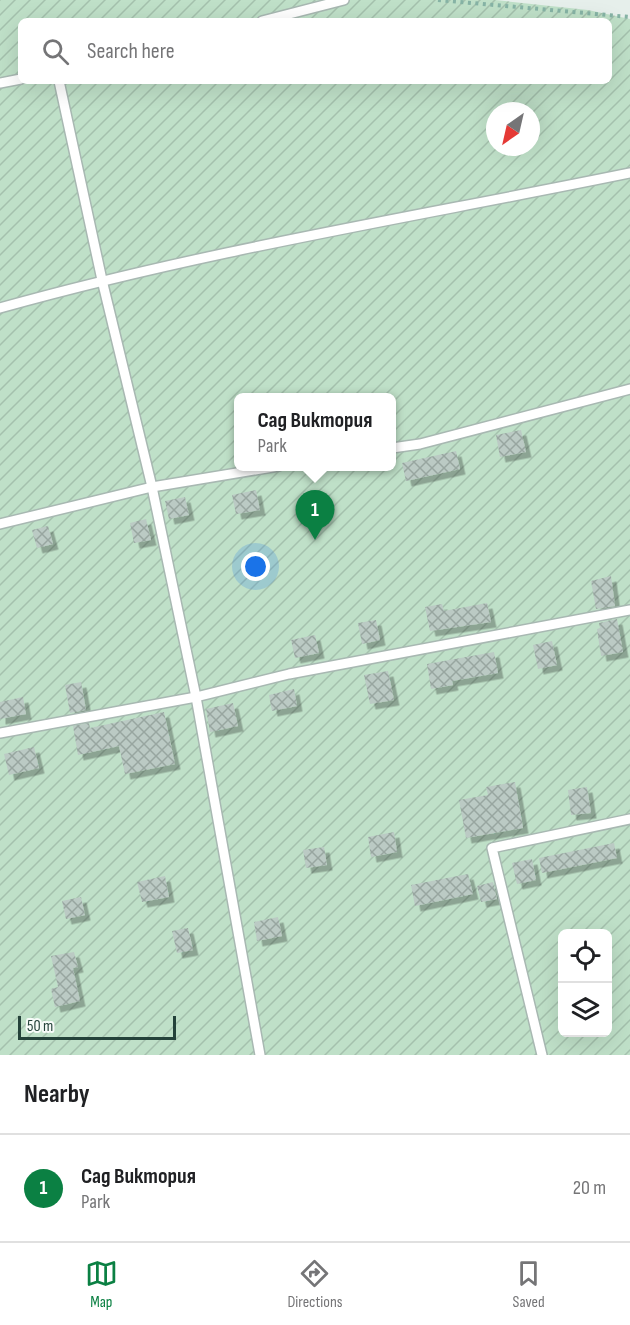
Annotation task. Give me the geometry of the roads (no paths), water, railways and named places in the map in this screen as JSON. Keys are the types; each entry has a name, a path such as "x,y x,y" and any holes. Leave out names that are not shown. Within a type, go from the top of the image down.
{"lane":[{"path":"274,18 345,0"},
{"path":"0,83 18,80"},
{"path":"60,84 102,280 152,487 196,697 261,1055"},
{"path":"0,308 102,280 309,235 630,173"},
{"path":"396,447 420,444 630,389"},
{"path":"0,524 152,487 249,471"},
{"path":"0,733 196,697 289,674 630,610"},
{"path":"542,1055 492,848 630,819"}],"place":[{"name":"Сад Виктория","path":"315,540"}]}
